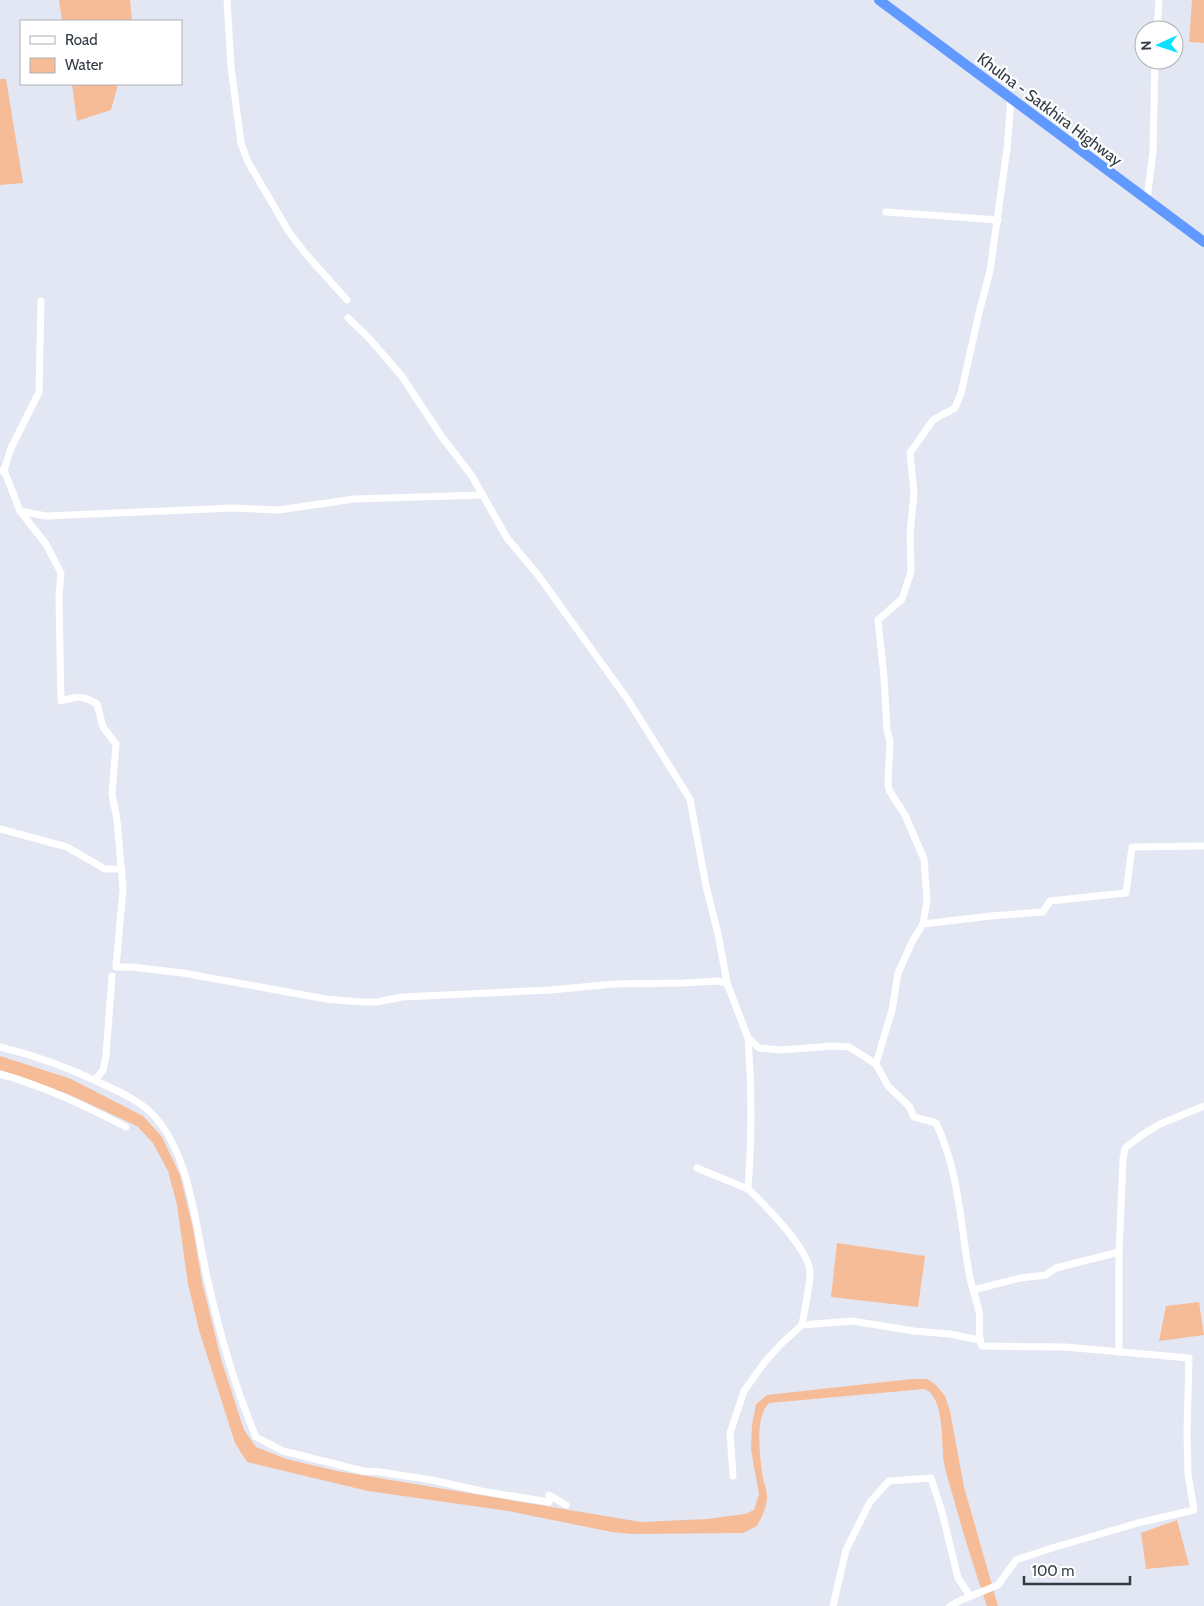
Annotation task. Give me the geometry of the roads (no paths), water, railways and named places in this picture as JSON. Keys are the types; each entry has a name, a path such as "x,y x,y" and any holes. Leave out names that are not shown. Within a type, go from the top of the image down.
{"highway":[{"name":"Khulna - Satkhira Highway","path":"879,0 1204,242"}],"street":[{"path":"228,0 231,68 241,143 248,162 289,232 347,300"},
{"path":"1158,20 1159,0"},
{"path":"1147,200 1153,151 1155,70"},
{"path":"876,1064 892,1010 898,973 922,924 927,900 924,859 905,815 889,790 890,741 887,730 878,620 902,599 911,572 910,534 914,493 910,453 933,420 955,408 962,393 990,271 1007,150 1011,99"},
{"path":"886,212 998,220"},
{"path":"41,301 39,392 10,448 2,470 20,512 46,544 61,573 59,596 61,701 76,697 86,698 97,704 103,727 116,744 112,794 123,889 116,967 183,973 326,999 361,1002 377,1002 402,997 551,990 612,984 718,981 727,983"},
{"path":"348,318 367,336 401,375 442,437 472,476 507,538 538,575 628,700 690,799 727,983 748,1038 752,1147 748,1189"},
{"path":"20,512 46,516 232,508 279,510 354,500 482,495"},
{"path":"0,829 67,847 105,869 122,869"},
{"path":"922,924 1043,912 1050,902 1126,893 1132,848 1204,846"},
{"path":"95,1080 103,1070 106,1056 112,976"},
{"path":"748,1038 759,1048 781,1050 832,1046 849,1047 876,1064 888,1086 908,1106 914,1117 936,1123 946,1144 961,1215 968,1270 979,1313 979,1340 982,1346 1065,1347 1189,1358 1188,1474 1194,1510 1138,1523 1016,1560 998,1585 950,1606"},
{"path":"0,1047 36,1056 95,1080 130,1097 150,1112 171,1140 187,1182 207,1277 222,1335 245,1411 256,1437 283,1451 363,1471 432,1480 480,1491 549,1502 549,1495 566,1505"},
{"path":"0,1074 46,1089 126,1127"},
{"path":"1119,1352 1119,1252 1125,1148 1160,1124 1204,1106"},
{"path":"697,1168 748,1189 772,1212 805,1256 810,1272 802,1325 770,1356 744,1391 730,1433 733,1476"},
{"path":"973,1290 1020,1278 1046,1275 1056,1268 1119,1252"},
{"path":"802,1325 852,1321 914,1331 950,1334 979,1340"},
{"path":"833,1606 846,1550 870,1502 889,1481 898,1480 931,1478 942,1512 958,1578 970,1596"}],"water":[{"path":"59,0 130,0 132,20 62,20"},
{"path":"1192,0 1204,0 1204,43 1189,42"},
{"path":"0,79 6,79 23,183 0,185"},
{"path":"72,85 118,85 111,110 77,121"},
{"path":"0,1056 71,1079 143,1116 162,1137 180,1175 193,1228 202,1282 221,1359 244,1430 256,1447 286,1459 337,1471 641,1522 707,1519 745,1514 754,1510 759,1494 751,1450 752,1425 756,1404 767,1395 927,1379 936,1385 945,1396 950,1411 964,1487 998,1606 987,1606 946,1472 939,1410 936,1400 931,1393 924,1389 769,1403 761,1418 759,1439 763,1480 767,1494 766,1504 757,1526 743,1533 631,1534 612,1532 508,1511 368,1491 247,1462 235,1443 199,1330 188,1284 177,1205 168,1171 153,1143 137,1126 68,1094 0,1070"},
{"path":"837,1243 925,1256 918,1307 831,1297"},
{"path":"1199,1302 1204,1335 1159,1341 1166,1306"},
{"path":"1177,1520 1189,1565 1146,1569 1141,1533"}]}
